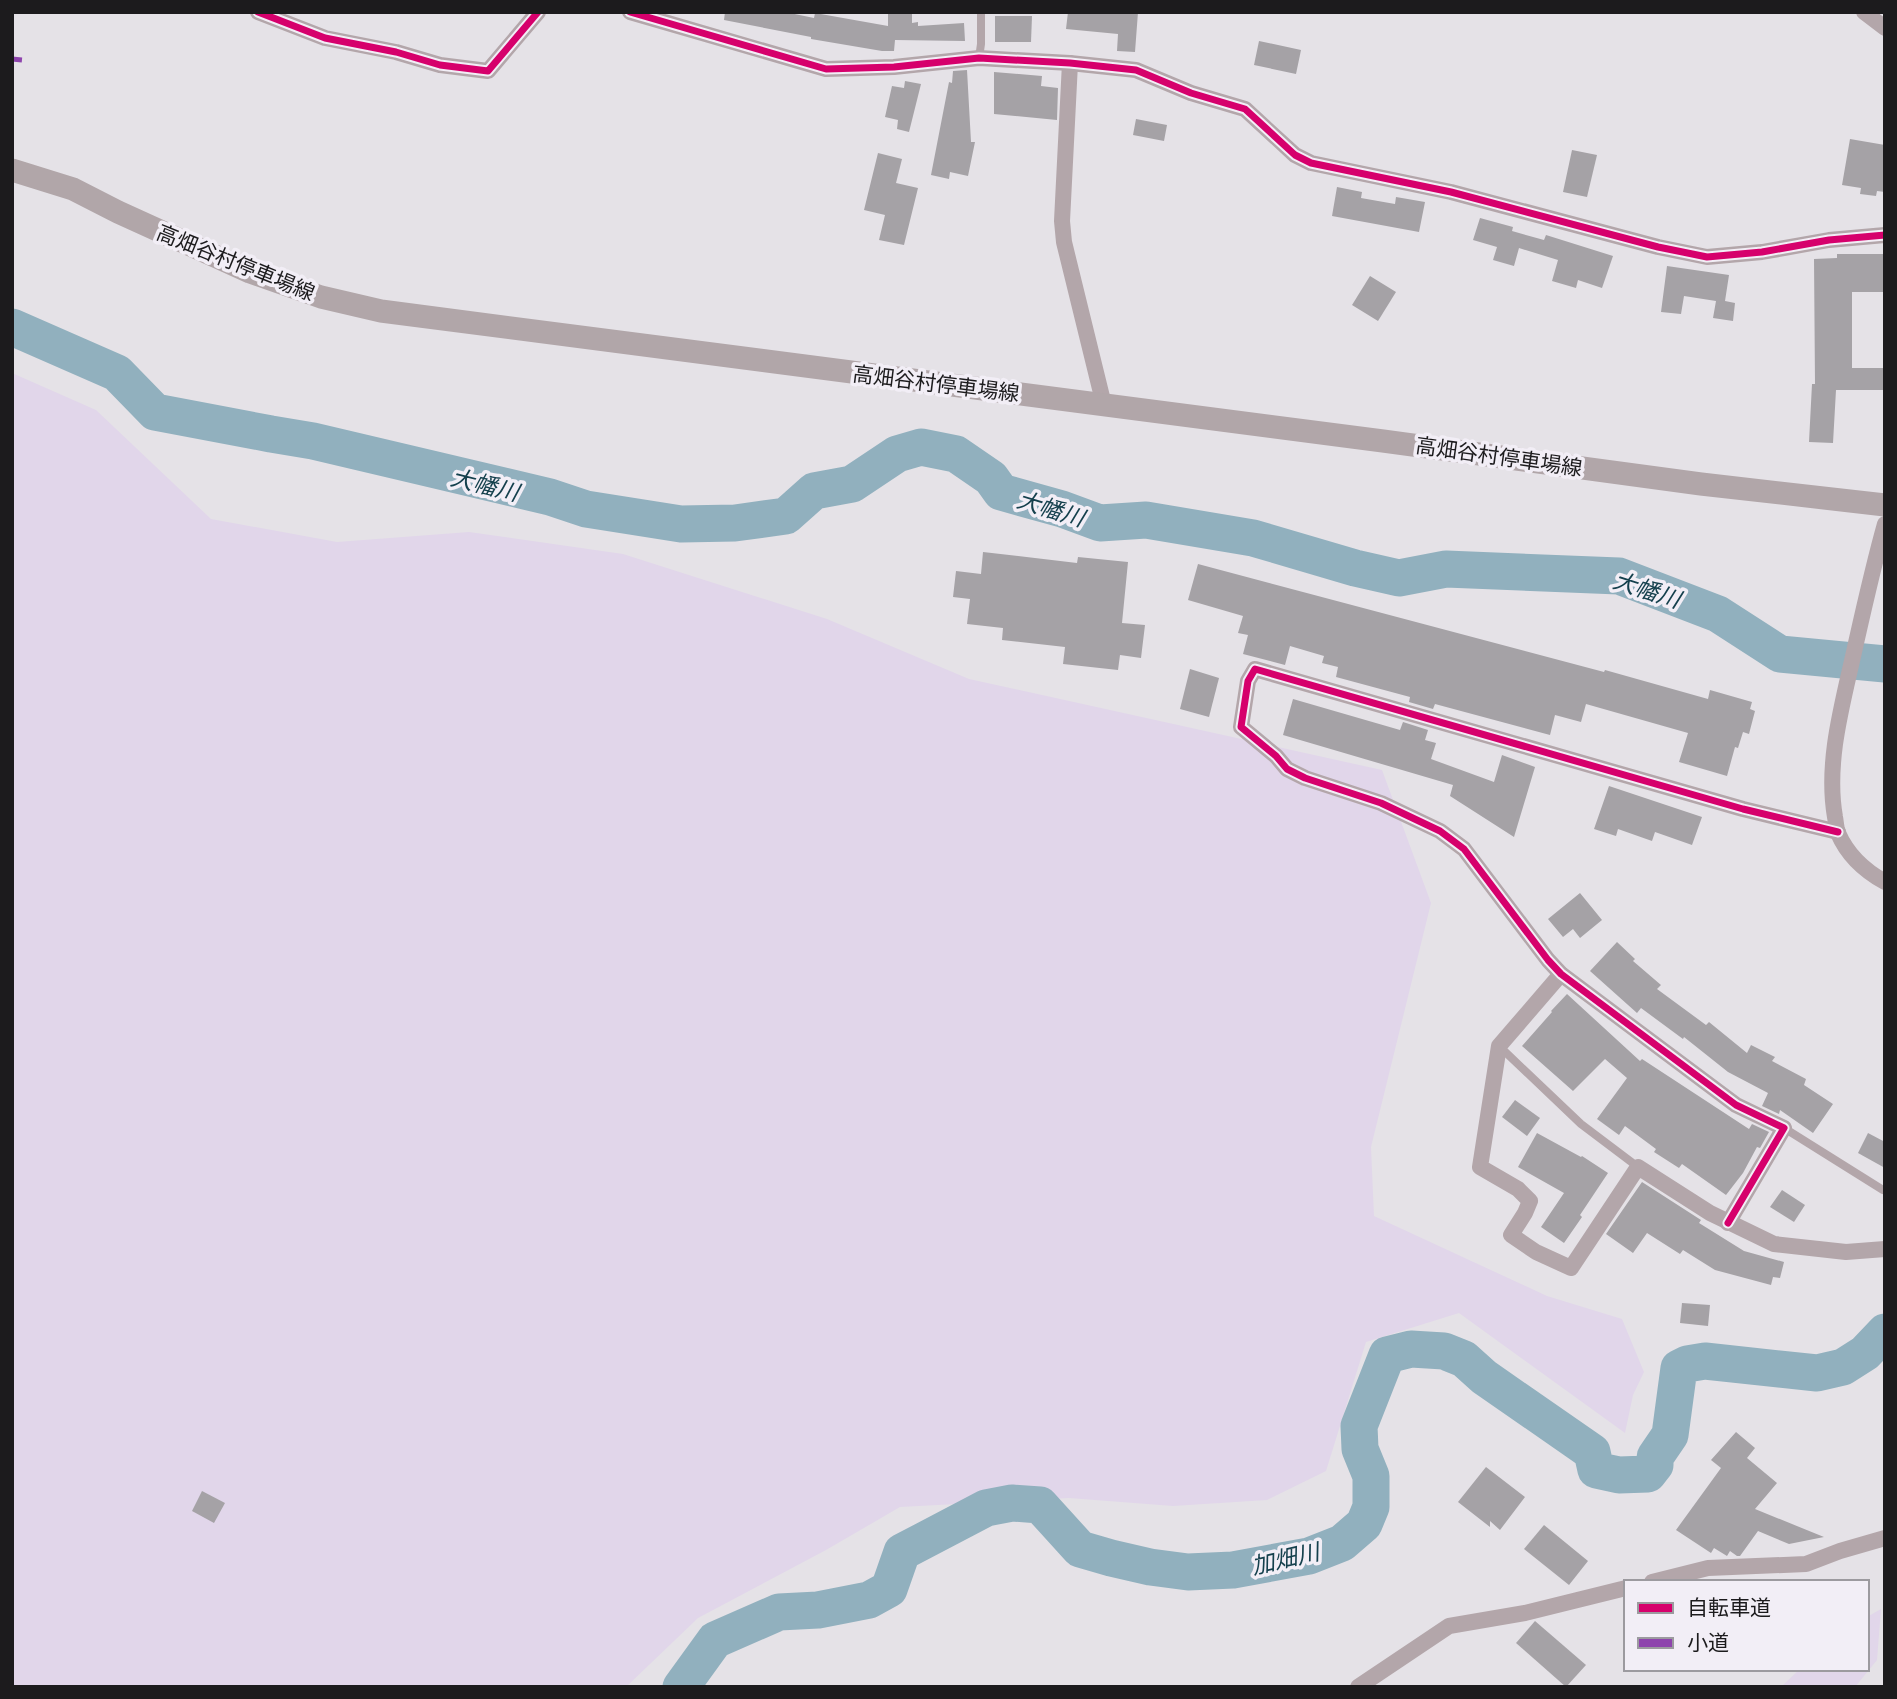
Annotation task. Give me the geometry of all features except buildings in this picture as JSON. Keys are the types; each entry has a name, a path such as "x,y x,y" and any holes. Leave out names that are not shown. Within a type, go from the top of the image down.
{"main road":[{"name":"高畑谷村停車場線","path":"12,170 74,189 250,272 321,297 381,312 1701,484 1885,505"}],"street":[{"path":"258,12 325,37 396,52 440,65 488,71 538,12"},
{"path":"630,12 826,69 894,67 979,58 1136,70 1191,93 1245,110 1295,155 1311,163 1451,192 1658,247 1707,257 1885,235"},
{"path":"1864,12 1885,28"},
{"path":"1070,63 1063,242 1104,405"},
{"path":"1885,524 1842,708 1831,794 1838,832 1854,859 1885,882"},
{"path":"1728,1223 1784,1128 1737,1105 1561,974 1464,849 1440,831 1381,803 1305,778 1287,769 1276,755 1241,727 1248,681 1255,669 1743,809 1838,832"},
{"path":"1561,974 1499,1046 1479,1167 1518,1189 1530,1201 1511,1235 1536,1252 1571,1268 1638,1167 1728,1223 1774,1244 1846,1252 1885,1249"},
{"path":"1660,1580 1708,1568 1806,1563 1885,1538"},
{"path":"1358,1687 1449,1626 1525,1613 1624,1588"}],"lane":[{"path":"979,58 981,12"},
{"path":"1499,1046 1581,1124 1638,1167"},
{"path":"1784,1128 1883,1190"}],"shaded area":[{"path":"12,373 96,410 211,519 337,542 469,532 623,554 827,619 969,679 1382,770 1431,903 1371,1147 1374,1216 1547,1296 1622,1319 1644,1372 1633,1395 1625,1433 1459,1313 1366,1342 1326,1471 1267,1500 1173,1506 1069,1498 900,1507 698,1618 626,1687 12,1687"},
{"path":"1881,1609 1877,1660 1869,1670 1869,1616"},
{"path":"1798,1671 1868,1671 1855,1687 1781,1687"}],"waterway":[{"name":"大幡川","path":"12,327 117,373 155,412 313,441 550,497 586,509 681,524 735,523 786,516 814,491 852,484 897,454 921,447 956,454 991,478 1001,492 1100,523 1146,520 1253,538 1399,578 1446,569 1619,576 1718,614 1780,654 1885,664"},
{"name":"加畑川","path":"681,1687 715,1640 779,1612 818,1610 869,1600 889,1589 902,1552 986,1508 1012,1503 1040,1505 1080,1549 1150,1567 1188,1572 1233,1570 1309,1556 1342,1543 1364,1524 1371,1507 1371,1476 1360,1449 1359,1426 1387,1355 1411,1349 1444,1351 1464,1359 1484,1377 1592,1452 1596,1470 1619,1475 1648,1474 1655,1465 1655,1457 1670,1435 1679,1368 1705,1361 1817,1373 1843,1367 1865,1353 1885,1332"}],"marked path":[{"path":"12,59 22,60"}],"cycle path":[{"path":"258,12 325,38 396,52 440,65 488,71 538,12"},
{"path":"630,12 826,69 894,67 979,58 1136,70 1191,93 1245,109 1295,155 1311,163 1451,192 1658,247 1707,257 1885,235"},
{"path":"1728,1223 1784,1128 1736,1105 1561,974 1464,849 1440,831 1381,803 1305,778 1287,769 1276,756 1241,727 1248,681 1255,669 1743,809 1838,832"}]}
